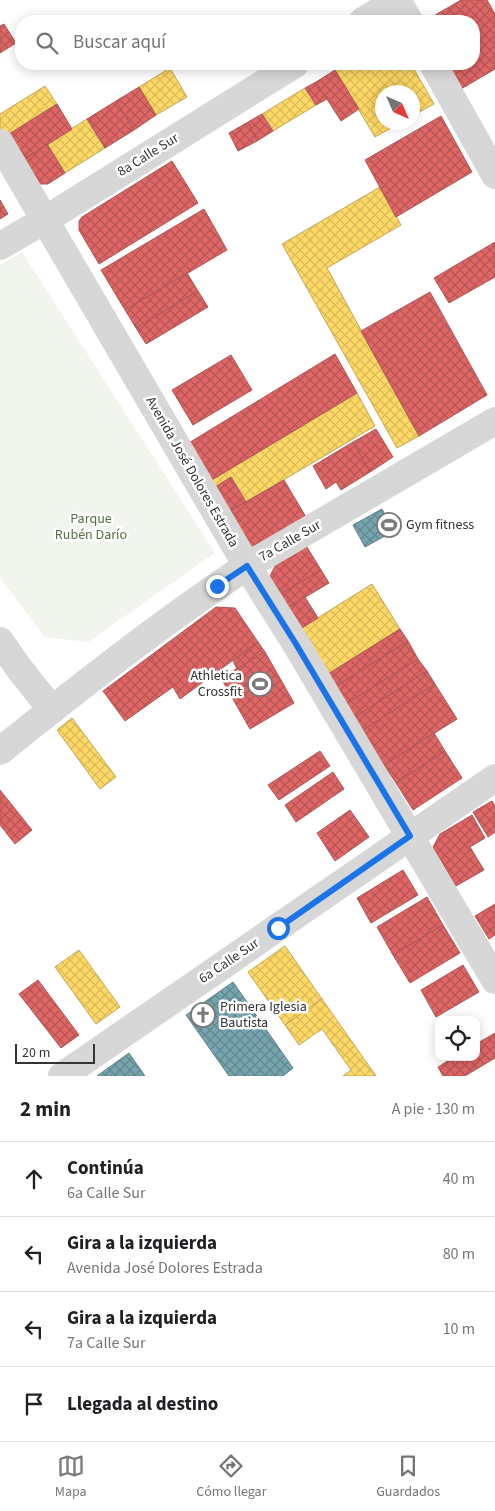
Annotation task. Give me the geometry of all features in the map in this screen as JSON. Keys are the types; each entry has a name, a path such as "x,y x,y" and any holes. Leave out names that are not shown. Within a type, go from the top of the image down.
{"street":[{"path":"373,15 397,0 406,15"},
{"name":"8a Calle Sur","path":"0,246 285,70"},
{"path":"436,70 495,175"},
{"name":"Avenida José Dolores Estrada","path":"0,143 247,566 296,644 495,980"},
{"name":"7a Calle Sur","path":"0,751 181,612 247,566 495,421"},
{"path":"0,641 52,710"},
{"name":"6a Calle Sur","path":"62,1076 495,778"}],"green space":[{"name":"Parque Rubén Darío","path":"22,252 215,553 88,642 45,637 0,578 0,265"}],"building: Viviendas":[{"path":"167,70 171,70 187,97 156,115 139,87"},
{"path":"335,70 414,70 434,104 420,112 420,85 375,85 375,130 388,130 375,137"},
{"path":"45,86 57,104 6,136 0,127 0,114"},
{"path":"305,88 316,105 273,131 262,114"},
{"path":"87,119 105,148 65,173 47,144"},
{"path":"380,187 401,225 327,268 419,436 397,448 282,244"},
{"path":"357,393 375,426 246,502 231,477 209,491 205,484"},
{"path":"372,584 400,629 328,674 300,629"},
{"path":"72,718 116,777 100,789 57,730"},
{"path":"285,946 322,999 285,1025 248,972"},
{"path":"79,950 120,1007 96,1024 55,967"},
{"path":"322,999 376,1076 343,1076 351,1070 322,1029 299,1045 285,1025"}],"building: Comercios":[{"path":"461,0 487,0 495,14 495,69 456,92 443,70 480,70 480,15 435,15"},
{"path":"4,24 15,44 0,53 0,26"},
{"path":"335,70 359,109 341,121 316,82"},
{"path":"316,82 327,99 316,105 305,88"},
{"path":"139,87 156,115 134,130 116,101"},
{"path":"116,101 134,130 105,148 87,119"},
{"path":"57,104 72,129 22,161 6,136"},
{"path":"262,114 273,131 257,141 248,122"},
{"path":"441,116 472,172 396,217 365,160 417,130 420,130 420,128"},
{"path":"248,122 257,141 238,151 229,133"},
{"path":"47,144 65,173 48,184 37,184 22,161"},
{"path":"172,161 198,203 99,264 79,230 79,221 82,217"},
{"path":"0,200 8,214 0,219"},
{"path":"204,209 227,250 125,310 101,270"},
{"path":"495,242 495,277 449,303 434,278"},
{"path":"187,273 198,291 136,328 125,310"},
{"path":"198,291 208,307 146,344 136,328"},
{"path":"430,292 487,395 419,436 361,331"},
{"path":"335,354 357,393 205,484 182,447"},
{"path":"231,355 252,390 193,425 172,390"},
{"path":"376,429 393,457 370,472 353,442"},
{"path":"353,442 370,472 341,490 336,482 326,489 313,466"},
{"path":"231,477 246,502 223,515 209,491"},
{"path":"284,480 306,517 251,548 223,515"},
{"path":"307,547 321,570 279,595 269,578 275,566"},
{"path":"321,570 329,583 287,608 279,595"},
{"path":"305,597 318,618 300,629 287,608"},
{"path":"216,607 235,608 258,642 180,699 150,656"},
{"path":"400,629 408,641 335,687 328,674"},
{"path":"408,641 418,659 346,704 335,687"},
{"path":"258,642 265,652 237,669 233,661"},
{"path":"265,652 294,703 250,729 221,678"},
{"path":"150,656 173,687 125,721 103,691"},
{"path":"418,659 427,671 355,717 346,704"},
{"path":"427,671 435,684 363,730 355,717"},
{"path":"435,684 457,719 384,765 363,730"},
{"path":"434,733 445,751 396,783 384,765"},
{"path":"320,751 330,766 279,800 268,785"},
{"path":"445,751 462,778 413,810 396,783"},
{"path":"333,772 344,789 296,822 285,805"},
{"path":"0,790 32,830 15,844 0,825"},
{"path":"492,801 495,806 495,832 488,837 473,812"},
{"path":"350,810 369,837 335,861 317,833"},
{"path":"472,815 485,838 470,847 484,870 456,886 433,847 440,834"},
{"path":"403,870 418,895 371,923 357,898"},
{"path":"427,897 443,925 393,955 377,927"},
{"path":"495,904 495,935 489,939 475,916"},
{"path":"443,925 460,953 410,983 393,955"},
{"path":"463,965 479,992 435,1016 421,990"},
{"path":"38,980 79,1035 61,1048 19,994"},
{"path":"495,1033 495,1058 465,1076 443,1076 438,1067 448,1061 480,1061 480,1042"}],"building: Público":[{"path":"382,509 394,531 365,547 353,525"},
{"path":"233,982 293,1068 283,1076 229,1076 186,1015"},
{"path":"129,1053 145,1076 97,1076"}],"place":[{"name":"Gym fitness","path":"389,525"},
{"name":"Athletica Crossfit","path":"260,684"},
{"name":"Primera Iglesia Bautista","path":"203,1015"}],"route":[{"path":"217,586 247,566 296,644 410,836 278,928"}]}
